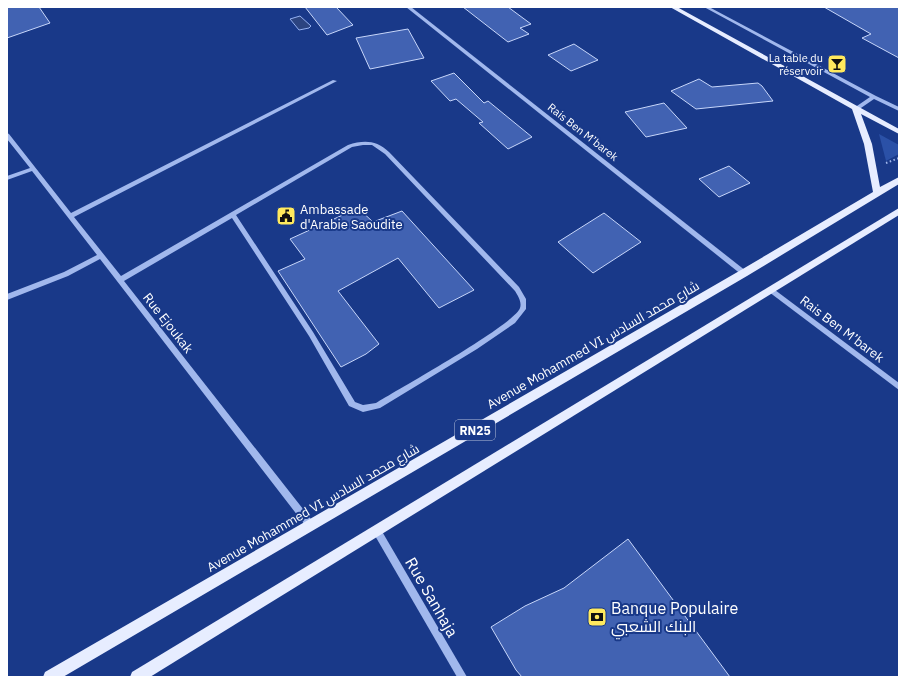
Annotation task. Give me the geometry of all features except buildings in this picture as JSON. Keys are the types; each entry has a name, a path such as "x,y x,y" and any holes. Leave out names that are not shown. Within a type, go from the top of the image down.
{"main road":[{"path":"673,7 899,132"},
{"path":"856,109 868,144 877,192"},
{"name":"Avenue Mohammed VI شارع محمد السادس","path":"50,677 744,273 899,180"},
{"name":"RN25","path":"137,677 899,211"}],"street":[{"name":"Rais Ben M’barek","path":"408,7 744,273"},
{"path":"706,7 899,109"},
{"path":"70,216 335,81"},
{"path":"856,109 874,97"},
{"name":"Rue Ejoukak","path":"7,135 311,526"},
{"path":"120,280 350,146 361,142 372,143 382,148 517,289 523,299 523,310 513,321 448,363 376,406 363,409 352,404 311,334 233,215"},
{"path":"7,178 34,169"},
{"path":"7,297 66,274 101,256"},
{"name":"Rais Ben M’barek","path":"771,290 899,387"},
{"name":"Rue Sanhaja","path":"377,531 462,677"}],"shaded area":[{"path":"300,16 311,26 309,28 299,30 290,19"},
{"path":"879,134 899,145 899,154 886,161"}],"place":[{"name":"La table du réservoir","path":"837,64"},
{"name":"Ambassade d'Arabie Saoudite","path":"286,216"},
{"name":"Banque Populaire البنك الشعبي","path":"597,617"}]}
